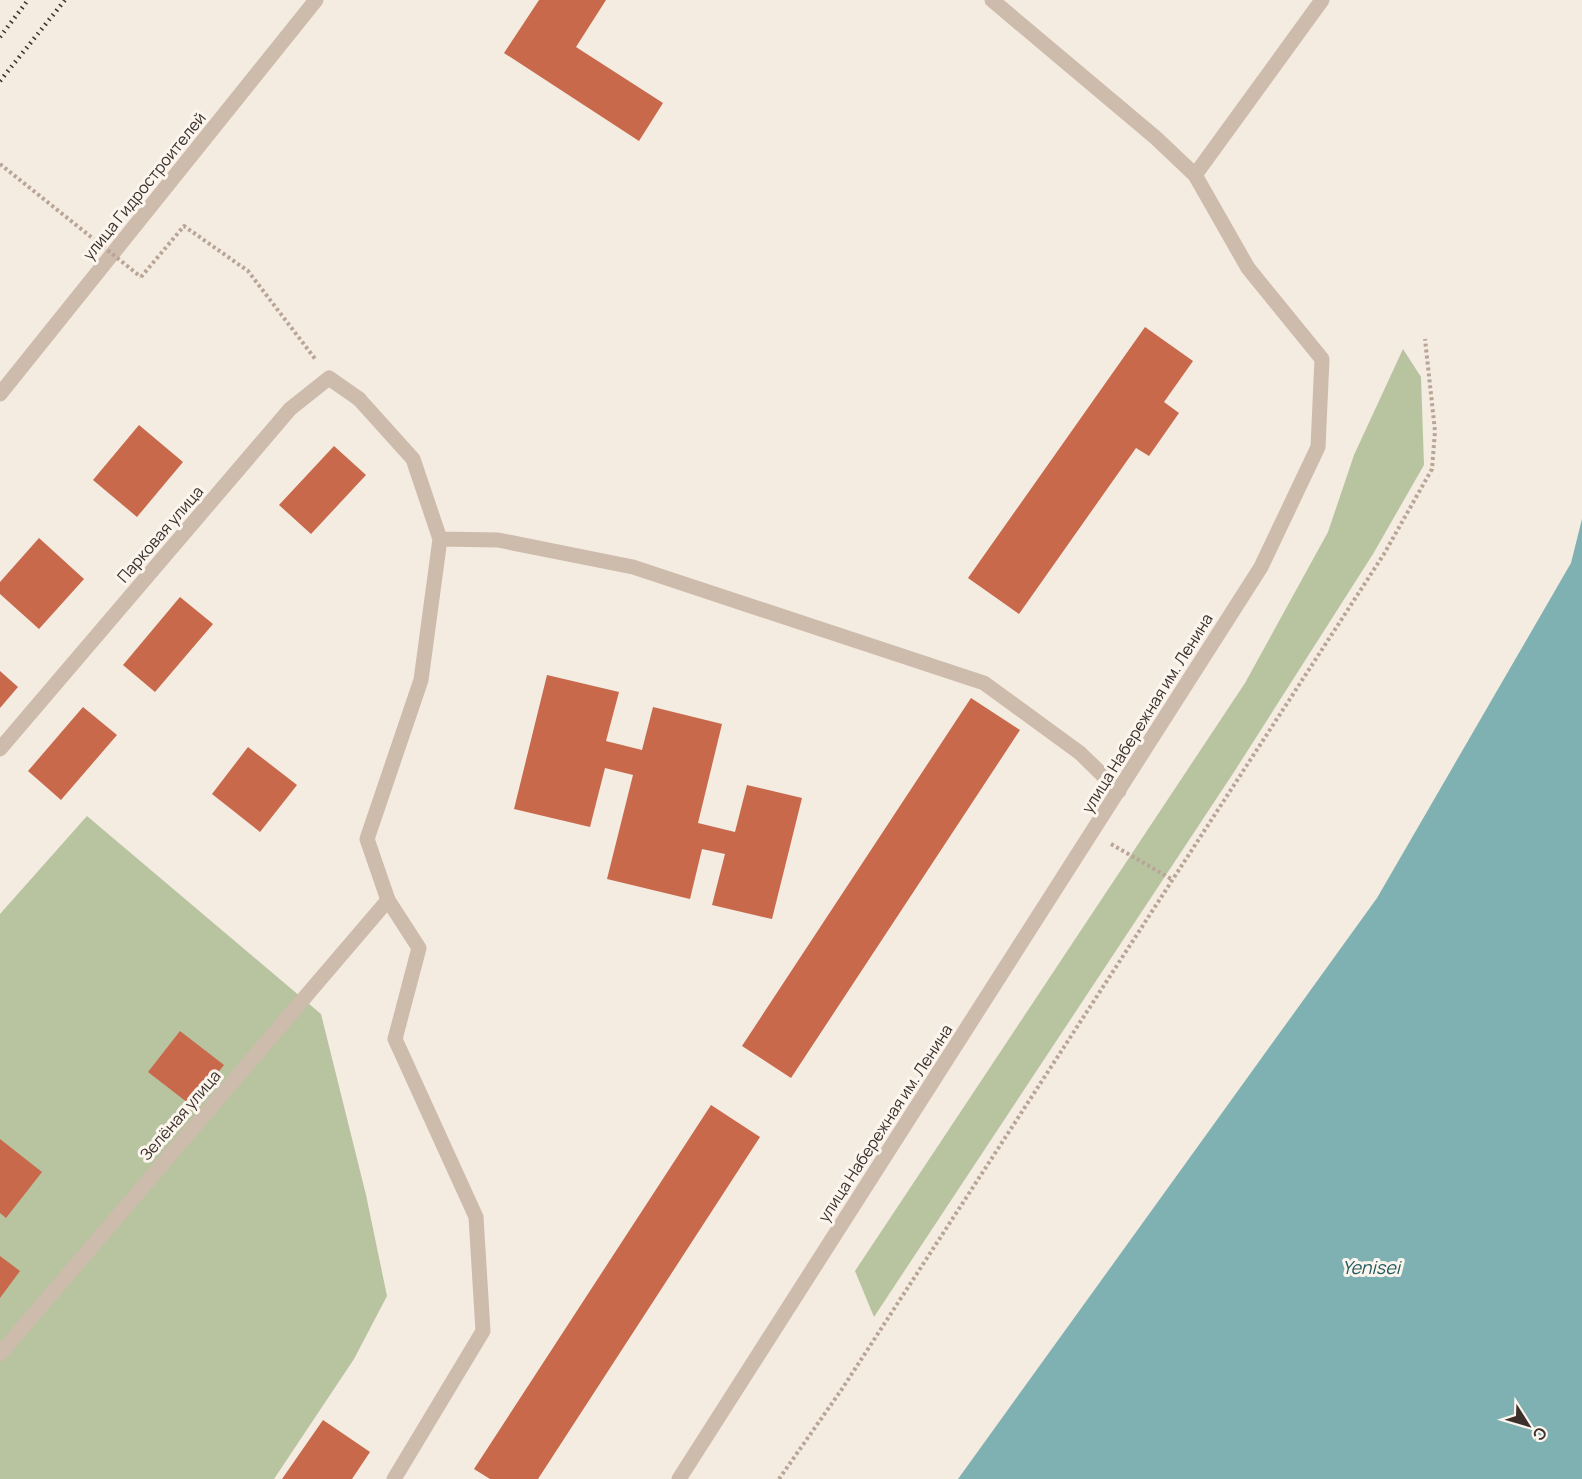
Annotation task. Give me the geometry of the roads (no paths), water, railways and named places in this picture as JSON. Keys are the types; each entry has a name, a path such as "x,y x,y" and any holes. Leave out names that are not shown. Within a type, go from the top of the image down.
{"street":[{"name":"улица Гидростроителей","path":"0,394 316,0"},
{"name":"улица Набережная им. Ленина","path":"679,1479 1261,567 1318,447 1322,359 1248,268 1195,175 1156,138 992,0"},
{"path":"1195,175 1322,0"},
{"name":"Парковая улица","path":"0,749 290,409 329,378 359,399 413,459 440,539"},
{"path":"401,1476 483,1331 476,1217 395,1039 419,948 388,900 367,839 421,680 440,539 498,540 633,567 984,683 1080,753 1119,791"},
{"name":"Зелёная улица","path":"0,1354 388,900"}],"water":[{"name":"Yenisei","path":"1582,519 1582,1479 958,1479 1377,898 1571,563"}],"railway":[{"path":"0,37 28,0"},
{"path":"0,81 65,0"}]}
